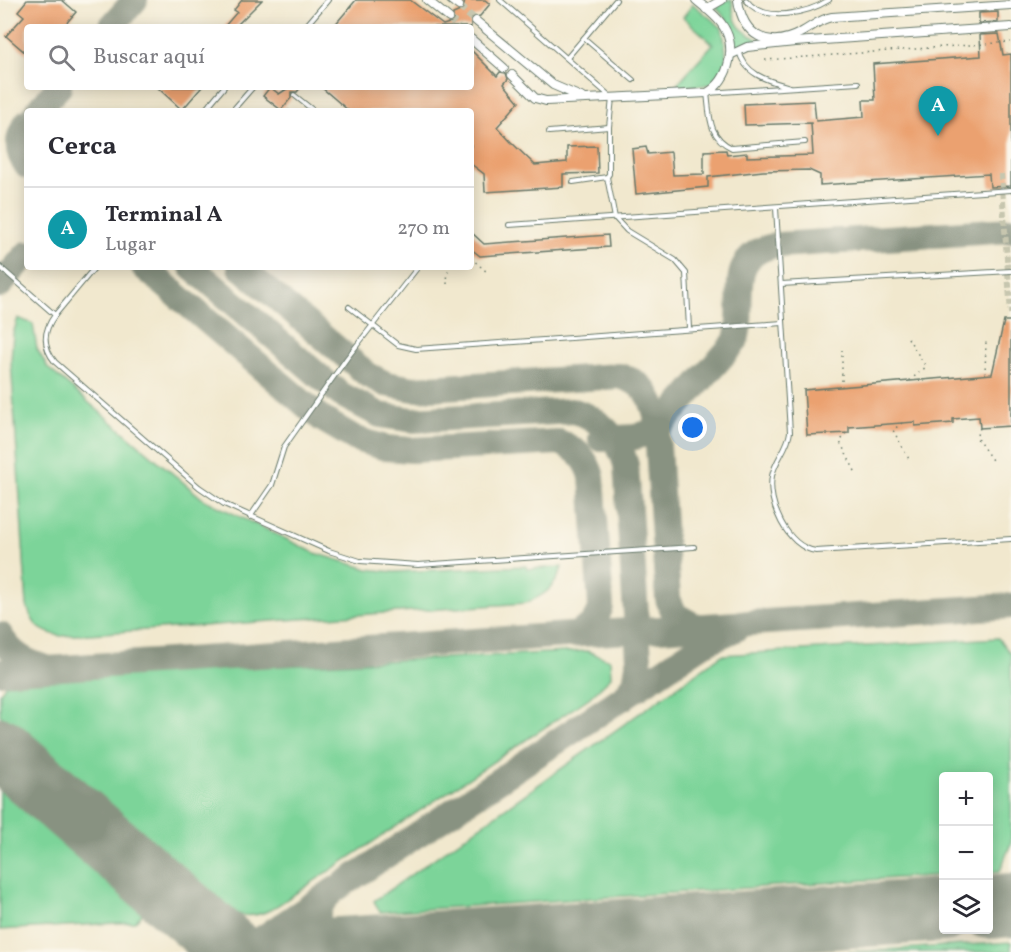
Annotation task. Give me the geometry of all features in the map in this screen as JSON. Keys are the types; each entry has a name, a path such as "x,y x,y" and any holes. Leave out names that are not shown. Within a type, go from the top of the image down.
{"street":[{"path":"427,0 449,18"},
{"path":"451,0 459,6"},
{"path":"512,75 535,98 546,101 706,93 717,87 724,77 730,55 724,28 696,0"},
{"path":"706,9 722,0"},
{"path":"738,0 743,22 750,31 758,36 795,42"},
{"path":"782,39 801,33 824,19 832,17 1011,5"},
{"path":"476,21 553,85 584,99"},
{"path":"730,55 739,50 795,42 1011,27"},
{"path":"474,42 504,68"}],"lane":[{"path":"308,24 328,0"},
{"path":"500,0 612,98 609,126 610,170 607,177 615,218 627,231 682,266 686,273 689,328"},
{"path":"567,58 616,0"},
{"path":"746,0 754,9 793,13 805,12 829,0"},
{"path":"584,38 633,80"},
{"path":"739,50 742,61 760,77 794,89"},
{"path":"805,142 732,148 722,143 711,128 706,93 858,83"},
{"path":"206,108 222,90"},
{"path":"235,108 250,90"},
{"path":"294,94 310,108"},
{"path":"549,132 609,126"},
{"path":"573,182 607,177"},
{"path":"509,225 1011,190"},
{"path":"776,208 790,432 788,445 772,476 775,510 779,518 802,546 816,551 1011,539"},
{"path":"0,267 55,315"},
{"path":"92,270 47,325 45,345 56,362 199,487 213,498 250,517 329,551 360,561 391,564 418,565 694,547"},
{"path":"250,517 272,485 284,447 371,326 416,270"},
{"path":"781,284 1011,271"},
{"path":"349,307 398,345 416,349 783,323"}],"path":[{"path":"765,60 1011,42"},
{"path":"286,104 288,108"},
{"path":"474,261 488,273"},
{"path":"447,284 448,270"},
{"path":"908,338 926,367 909,381"},
{"path":"985,375 986,341"},
{"path":"842,350 842,387"},
{"path":"902,423 893,430 910,461"},
{"path":"980,428 976,437 994,462"},
{"path":"846,433 840,442 856,473"}],"green space":[{"path":"725,0 732,0 740,28 764,43 732,47 731,25 716,7"},
{"path":"693,4 722,28 725,69 715,82 681,87 677,84 713,44 683,17"},
{"path":"18,318 33,324 37,349 48,368 203,499 315,553 368,569 394,572 526,566 527,569 562,567 560,574 549,590 526,603 61,636 43,630 32,619 27,606 11,361 13,334"},
{"path":"998,638 1011,654 1011,843 1000,871 993,872 993,772 939,772 939,875 380,912 374,901 722,655"},
{"path":"587,651 610,660 611,677 589,698 272,909 256,915 234,913 212,902 0,715 0,693 6,684 35,678"},
{"path":"0,781 125,888 147,910 134,922 0,930"},
{"path":"1011,942 1011,952 848,952"}],"building":[{"path":"27,0 62,0 76,12 66,24 24,24 24,51 6,36 24,16 18,11"},
{"path":"242,0 262,0 238,24 227,24 237,12 234,10"},
{"path":"356,0 410,0 442,24 336,24"},
{"path":"465,0 485,0 490,4 480,16 471,18 471,24 446,24 453,22 453,14 463,10"},
{"path":"998,12 998,22 979,23 979,13"},
{"path":"999,34 1003,55 1011,54 1011,186 990,187 989,174 820,185 820,175 809,170 763,171 708,177 708,187 636,194 632,149 646,147 648,154 671,152 673,175 704,174 704,151 726,150 727,155 747,153 747,157 813,155 811,123 745,125 744,104 814,101 816,121 864,117 863,100 875,100 873,64 981,56 980,35"},
{"path":"474,53 497,76 500,72 506,73 508,79 504,84 519,102 497,127 511,142 535,165 567,162 567,147 597,146 598,173 563,174 563,187 485,192 484,174 474,166 474,108 346,108 324,90 474,90"},
{"path":"160,90 199,90 184,108 180,108"},
{"path":"268,90 274,90 279,94 285,90 299,90 291,92 291,98 283,108 278,108 263,96"},
{"path":"474,235 484,244 608,235 609,247 480,256 474,251"},
{"path":"1004,321 1011,321 1011,426 980,428 979,417 953,419 953,423 915,426 915,422 849,427 849,433 807,435 804,390 992,374"}],"taxiway":[{"path":"114,24 135,0"},
{"path":"40,108 56,90"},
{"path":"24,128 19,139 19,149 24,162"},
{"path":"601,439 635,437 657,430 735,342 743,270 749,259 760,250 778,245 1011,230"},
{"path":"0,285 24,257"},
{"path":"148,270 322,419 356,439 386,448 412,450 559,442 576,451 584,460 592,477 601,606 594,623 579,633"},
{"path":"195,270 340,394 380,415 413,420 574,411 593,419 608,431 619,446 626,465 639,659 635,683 623,698"},
{"path":"244,270 368,375 386,384 414,389 619,376 634,381 648,395 656,416 668,599 675,615 695,626"},
{"path":"0,672 1011,606"},
{"path":"234,952 261,939 703,644 736,629"},
{"path":"0,635 19,656 44,667"},
{"path":"333,891 322,903 318,914 319,923 334,937 345,942 370,947"}],"runway":[{"path":"0,749 234,952"},
{"path":"993,907 1011,905"},
{"path":"293,952 939,910"}],"tunnel":[{"path":"459,6 476,21"},
{"path":"449,18 455,24"},
{"path":"1001,174 1011,314"}],"place":[{"name":"Terminal A","path":"938,136"}]}
